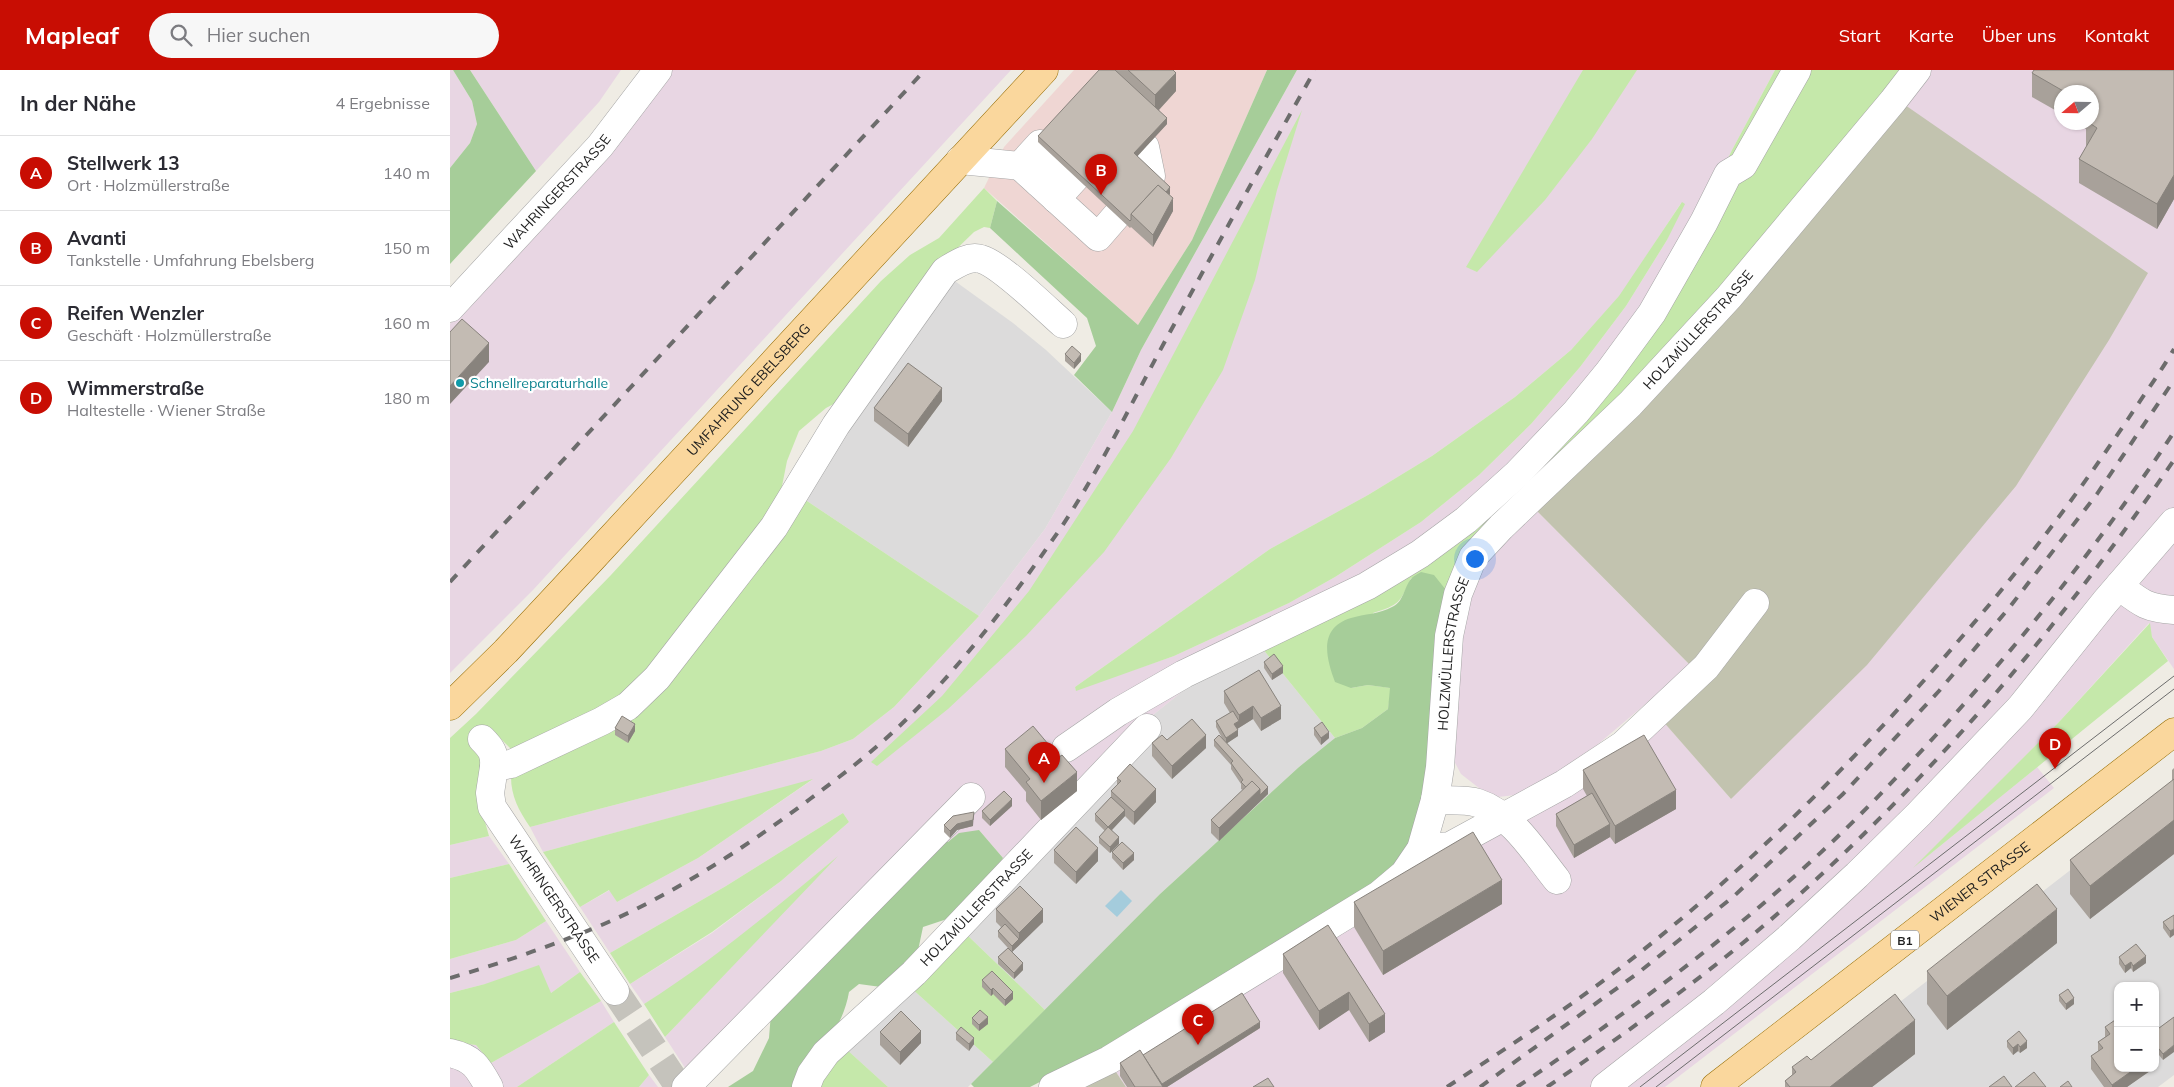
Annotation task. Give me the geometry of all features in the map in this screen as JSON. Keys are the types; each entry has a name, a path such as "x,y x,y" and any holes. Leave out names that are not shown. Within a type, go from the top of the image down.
{"main road":[{"name":"UMFAHRUNG EBELSBERG","path":"450,706 564,590 1044,70"},
{"name":"WIENER STRASSE","path":"1716,1087 2174,732"}],"street":[{"name":"WAHRINGERSTRASSE","path":"450,308 600,146 658,70"},
{"path":"1066,748 1118,712 1184,674 1313,614 1367,586 1413,558 1466,520 1517,474 1576,412 1652,313 1704,222 1728,174 1743,165 1797,70"},
{"name":"HOLZMÜLLERSTRASSE","path":"1053,1087 1109,1060 1379,895 1404,874 1421,849 1435,800 1440,767 1449,636 1458,594 1473,557 1501,527 1630,404 1729,297 1894,101 1917,70"},
{"path":"1146,147 1151,176"},
{"path":"960,160 1038,183 1098,237 1117,215"},
{"path":"1038,183 1058,161 1038,183"},
{"path":"482,739 492,748 495,758 494,767 511,764 628,706 657,678 774,528 836,425 945,271 965,260 980,258 996,266 1063,324"},
{"path":"1605,1087 1721,996 1790,937 1857,875 1981,752 2020,708 2119,586 2174,522"},
{"path":"2119,586 2139,602 2151,608 2174,610"},
{"path":"1421,849 1450,846 1564,784 1623,745 1706,667 1755,604"},
{"name":"HOLZMÜLLERSTRASSE","path":"806,1087 811,1074 826,1053 914,973 1147,728"},
{"name":"WAHRINGERSTRASSE","path":"494,767 490,793 492,807 616,991"},
{"path":"686,1087 971,797"},
{"path":"1435,800 1478,803 1503,816 1522,836 1557,880"},
{"path":"450,1053 465,1056 479,1069 489,1087"}],"shaded area":[{"path":"450,70 453,70 472,101 477,124 470,143 450,168"},
{"path":"470,70 621,70 599,102 536,171"},
{"path":"667,70 1011,70 533,590 450,673 450,324 558,203"},
{"path":"1074,70 1267,70 1192,240 1138,325 984,188 1004,147"},
{"path":"1297,70 1775,70 1732,150 1700,217 1646,312 1491,492 1228,664 1184,690 1143,723 1077,792 1003,858 979,830 948,843 689,1074 665,1037 833,860 772,912 681,982 644,1004 630,984 712,933 781,881 849,822 843,813 726,886 610,953 580,907 610,890 617,902 698,858 812,780 543,852 530,827 821,751 853,739 894,707 979,616 1045,529 1112,412 1141,350","holes":["1681,203 1667,240 1626,306 1580,367 1531,424 1479,475 1421,522 1335,577 1289,603 1174,656 1076,690 1075,687 1270,549 1368,495 1432,456 1515,397 1571,350 1620,296"]},
{"path":"1930,70 2174,70 2174,669 2152,637 2149,623 2059,722 1919,863 2037,767 2054,788 1665,1087 1627,1087 1690,1038 1620,1087 1126,1087 1114,1069 1664,722 1731,799 1905,105"},
{"path":"1905,105 2148,273 2109,340 2016,486 1867,665 1731,799 1647,703 1689,664 1537,511"},
{"path":"952,279 1013,323 1046,350 1112,412 1045,529 979,616 801,497"},
{"path":"1537,511 1689,664 1668,685 1597,745 1539,784 1515,795 1498,797 1479,788 1461,774 1453,759 1454,690 1467,594 1486,561"},
{"path":"1262,648 1335,738 1299,767 1160,894 1045,1010 964,932 1143,723 1184,690 1228,664"},
{"path":"2174,790 2174,1075 2158,1087 1790,1087"},
{"path":"489,836 509,864 450,878 450,845"},
{"path":"546,921 580,972 551,993 485,984 450,993 450,959 516,940"},
{"path":"910,987 993,1062 968,1087 888,1087 845,1048"},
{"path":"601,1001 614,1022 517,1087 450,1087 450,1042 476,1045 491,1063"},
{"path":"1114,1069 1126,1087 1080,1087"},
{"path":"649,1075 658,1087 639,1087"}],"green space":[{"path":"453,70 470,70 536,171 450,264 450,168 470,143 477,124 472,101"},
{"path":"1267,70 1297,70 1141,350 1112,412 1074,375 1096,346 1087,318 990,228 997,201 1138,325 1192,240"},
{"path":"1583,70 1637,70 1592,139 1545,200 1477,272 1466,267"},
{"path":"1775,70 1903,70 1720,292 1446,590 1411,578 1398,602 1373,613 1351,688 1368,685 1391,688 1388,709 1362,728 1335,738 1262,648 1415,550 1575,407 1700,217 1732,150"},
{"path":"1302,110 1277,190 1255,280 1223,370 1171,458 1104,552 1026,636 948,709 877,766 871,762 942,696 1029,591 1133,431"},
{"path":"984,188 997,201 990,228 984,227 974,232 939,266 847,397 826,408 799,431 787,461 778,506 686,632 616,705 516,754 491,729 476,745 483,765 478,782 478,791 489,836 450,845 450,738 476,714 611,575 881,281 910,255 939,238"},
{"path":"1682,202 1685,204 1667,240 1626,306 1580,367 1531,424 1479,475 1421,522 1335,577 1289,603 1174,656 1076,691 1075,687 1270,549 1368,495 1432,456 1515,397 1571,350 1619,296"},
{"path":"801,497 979,616 894,707 853,739 821,751 530,827 516,803 512,791 511,777 628,714"},
{"path":"1421,572 1434,575 1446,590 1430,776 1406,851 1389,871 1371,887 1110,1046 1030,1087 974,1087 971,1084 1160,894 1299,767 1335,738 1362,728 1388,709 1390,688 1368,685 1351,688 1335,682 1327,654 1329,636 1340,623 1396,605 1411,579"},
{"path":"2150,623 2152,637 2168,661 1913,868 2059,722"},
{"path":"813,779 698,858 617,902 609,890 580,907 543,852"},
{"path":"843,813 849,822 781,881 712,932 630,984 610,953 726,886"},
{"path":"979,830 1003,858 986,883 950,918 923,927 916,960 881,987 859,984 849,992 846,1005 835,1030 797,1087 728,1087 753,1071 769,1038 771,1013 939,837 948,842 959,833"},
{"path":"838,856 665,1037 644,1004 719,952"},
{"path":"509,864 546,921 516,940 450,959 450,878"},
{"path":"964,932 1045,1010 993,1062 910,987"},
{"path":"539,965 551,993 580,972 601,1001 491,1063 476,1045 450,1042 450,993 485,984"},
{"path":"614,1022 649,1075 639,1087 517,1087"},
{"path":"845,1048 888,1087 813,1087"}],"water":[{"path":"1121,890 1132,901 1117,917 1105,906"}],"building":[{"path":"1099,70 1115,70 1167,118 1134,153 1170,187 1166,192 1158,185 1131,214 1130,221 1038,136"},
{"path":"1128,70 1173,70 1176,73 1155,95"},
{"path":"2034,70 2174,70 2174,175 2157,204 2079,159 2096,130 2099,130 2099,85 2054,86 2032,73"},
{"path":"1158,185 1173,198 1153,235 1131,214"},
{"path":"462,319 489,343 450,386 450,332"},
{"path":"1072,346 1081,354 1074,363 1065,354"},
{"path":"908,363 942,388 908,434 874,408"},
{"path":"1274,654 1283,666 1272,674 1264,662"},
{"path":"1259,670 1281,706 1261,718 1253,706 1239,715 1224,691"},
{"path":"1233,711 1239,721 1234,724 1238,730 1226,738 1216,721"},
{"path":"622,716 635,724 628,736 615,728"},
{"path":"1192,719 1206,735 1172,766 1152,743 1162,735 1167,740"},
{"path":"1322,722 1329,732 1321,738 1314,728"},
{"path":"1033,726 1059,757 1062,755 1077,772 1041,801 1026,782 1030,779 1005,749"},
{"path":"1219,735 1268,787 1260,795 1260,789 1252,781 1246,787 1241,782 1243,780 1231,763 1233,761 1214,740"},
{"path":"1644,735 1676,790 1615,826 1583,770"},
{"path":"1130,764 1156,789 1134,812 1111,791 1121,781 1117,778"},
{"path":"2174,779 2174,820 2090,886 2070,860"},
{"path":"1252,781 1260,789 1219,828 1211,820"},
{"path":"1004,791 1012,799 990,820 982,811"},
{"path":"1592,793 1610,824 1574,845 1556,814"},
{"path":"1111,797 1125,810 1108,827 1095,814"},
{"path":"974,812 973,820 957,824 950,831 944,825 953,816"},
{"path":"1076,827 1098,848 1076,872 1054,850"},
{"path":"1108,827 1119,837 1110,847 1099,837"},
{"path":"1473,832 1502,880 1383,951 1354,902"},
{"path":"1122,842 1134,853 1123,863 1112,852"},
{"path":"2037,884 2057,909 1947,996 1927,971"},
{"path":"1020,886 1043,909 1019,933 996,909"},
{"path":"2174,915 2174,929 2170,931 2163,922"},
{"path":"1005,924 1019,939 1012,946 998,931"},
{"path":"1328,925 1385,1014 1369,1024 1349,992 1319,1011 1283,954"},
{"path":"2136,944 2146,956 2133,966 2131,962 2125,966 2119,957"},
{"path":"1008,948 1023,963 1014,973 998,957"},
{"path":"992,971 1013,992 1005,1000 993,988 991,990 982,980"},
{"path":"2068,989 2074,998 2066,1004 2059,995"},
{"path":"1242,993 1260,1022 1162,1084 1143,1055"},
{"path":"1895,994 1915,1020 1830,1087 1790,1087 1785,1081 1796,1072 1792,1067 1807,1056 1811,1060"},
{"path":"980,1010 988,1017 979,1025 972,1018"},
{"path":"901,1011 921,1031 900,1052 880,1032"},
{"path":"2174,1017 2174,1045 2163,1054 2159,1049 2159,1028"},
{"path":"2114,1021 2114,1072 2130,1072 2112,1085 2091,1056 2103,1048 2098,1042 2110,1034 2105,1027"},
{"path":"961,1027 974,1038 969,1044 956,1033"},
{"path":"2019,1031 2027,1041 2020,1047 2018,1044 2013,1048 2007,1041"},
{"path":"1140,1050 1163,1087 1135,1087 1120,1063"},
{"path":"2034,1072 2046,1087 2015,1087"},
{"path":"2004,1076 2012,1087 1989,1087"},
{"path":"1268,1078 1274,1087 1253,1087"},
{"path":"2068,1081 2072,1087 2060,1087"}],"tunnel":[{"path":"615,991 679,1087"}],"tram line":[{"path":"1640,1087 2174,676"},
{"path":"1656,1087 2174,689"}],"railway":[{"path":"450,582 925,70"},
{"path":"450,978 528,953 604,924 658,898 710,868 786,817 841,775 892,733 938,687 1020,585 1085,490 1315,70"},
{"path":"1447,1087 1584,995 1628,962 1718,887 1805,806 1928,676 2030,554 2109,447 2174,349"},
{"path":"1480,1087 1638,973 1733,897 1843,794 1939,691 2009,608 2097,494 2174,380"},
{"path":"1517,1087 1625,1012 1695,959 1764,903 1833,841 1919,753 2031,626 2119,511 2174,432"},
{"path":"1547,1087 1649,1016 1715,966 1779,913 1861,837 1958,736 2049,629 2092,574 2174,460"}],"place":[{"name":"Avanti","path":"1101,195"},
{"name":"Schnellreparaturhalle","path":"460,383"},
{"name":"Wimmerstraße","path":"2055,769"},
{"name":"Stellwerk 13","path":"1044,783"},
{"name":"Reifen Wenzler","path":"1198,1045"}]}
